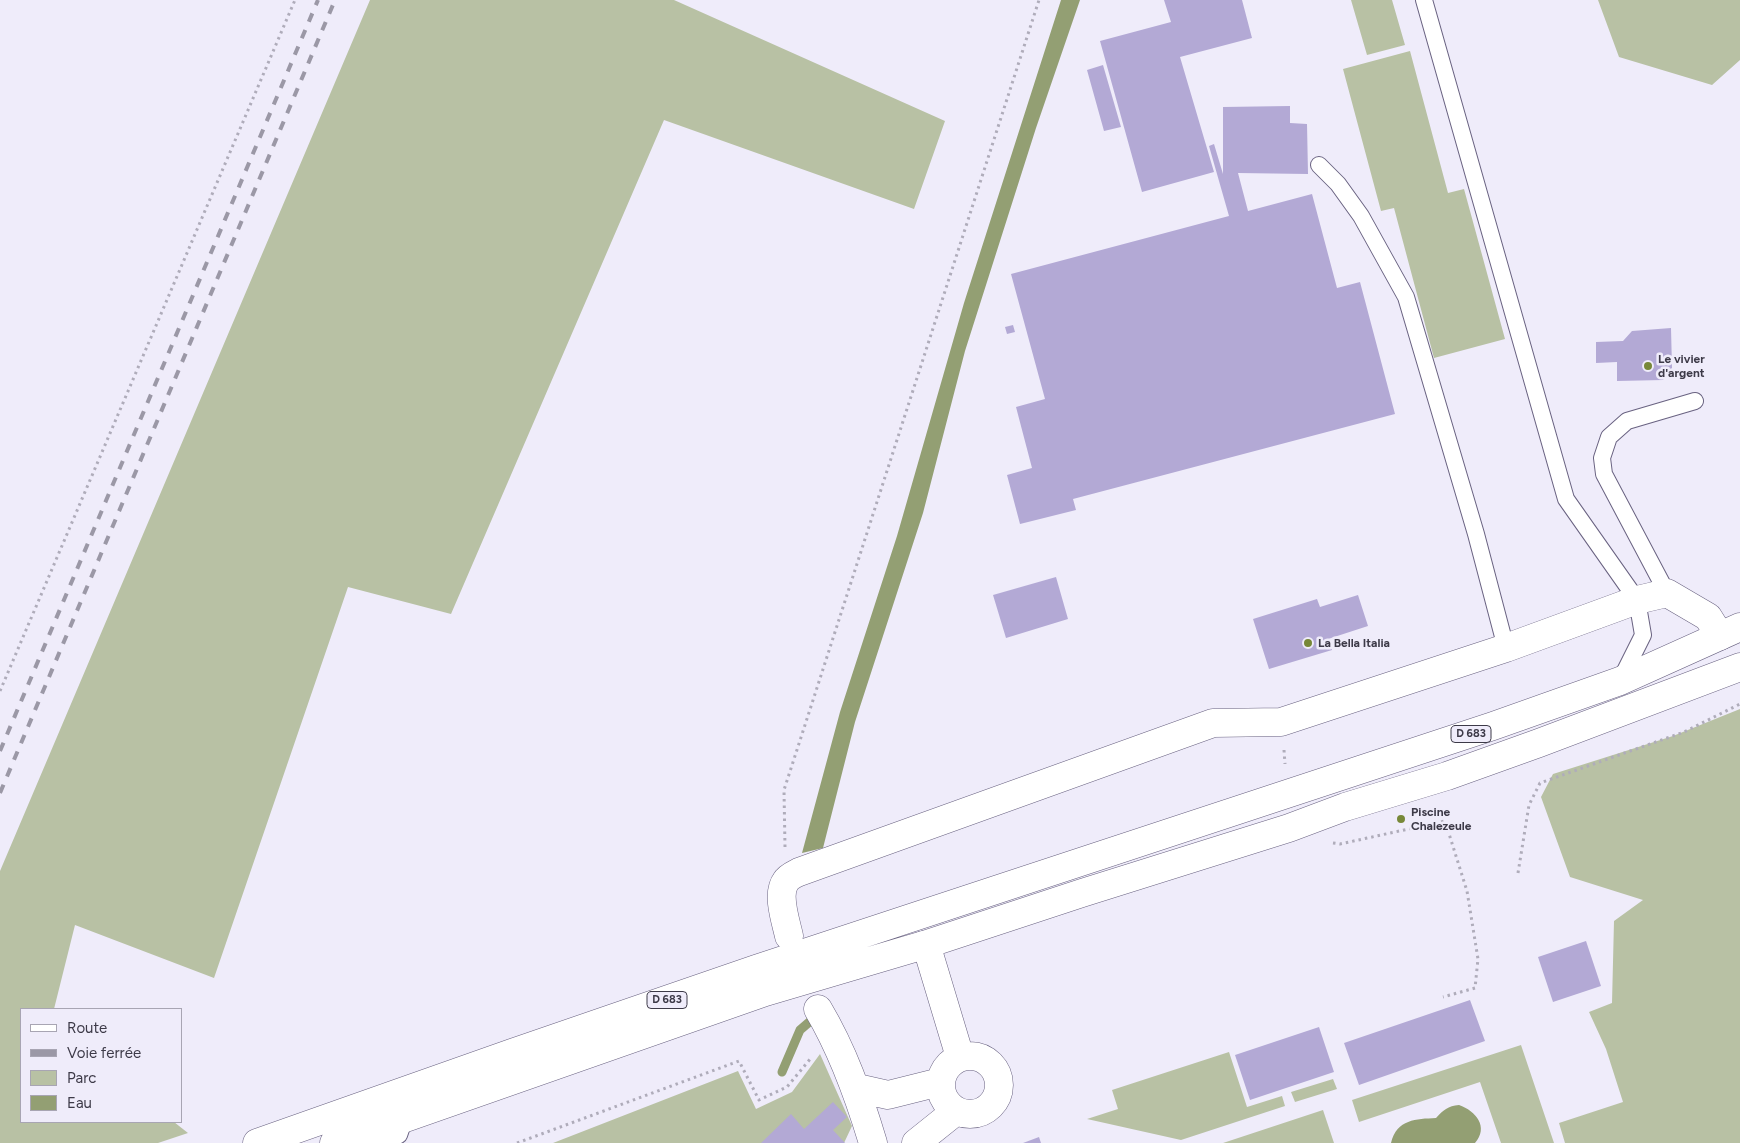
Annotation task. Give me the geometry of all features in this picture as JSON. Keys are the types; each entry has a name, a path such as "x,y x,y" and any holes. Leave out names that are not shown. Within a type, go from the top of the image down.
{"main road":[{"path":"789,936 782,894 786,880 799,872 1213,723 1281,722 1506,648 1638,600 1667,593 1730,632 1710,661 1637,686 1589,708 1521,732 1502,757"},
{"name":"D 683","path":"257,1143 738,976 1493,726 1620,681 1730,632"},
{"name":"D 683","path":"334,1143 765,992 924,945 1289,828 1345,807 1447,776 1740,667"},
{"path":"960,1057 924,945 937,925 1055,887 1079,863"},
{"path":"818,1009 832,1032 857,1088 873,1143"},
{"path":"972,1055 983,1058 992,1065 998,1075 1000,1087 996,1098 989,1107 979,1112 968,1114 956,1111 947,1104 942,1094 940,1082 943,1071 950,1062 960,1057 972,1055"},
{"path":"857,1088 888,1095 940,1082"},
{"path":"916,1143 956,1111"}],"lane":[{"path":"1424,0 1566,500 1638,600 1643,635 1620,681"},
{"path":"1319,164 1338,184 1361,216 1406,296 1476,534 1506,648"},
{"path":"1667,593 1604,474 1602,458 1609,437 1627,422 1695,401"},
{"path":"384,1143 399,1135 405,1118"}],"path":[{"path":"0,691 295,0"},
{"path":"786,880 784,790 1038,0"},
{"path":"1518,873 1529,805 1540,783 1684,732 1740,704"},
{"path":"1330,843 1340,844 1445,821 1467,891 1478,959 1474,988 1443,996"},
{"path":"518,1143 739,1061 759,1100 787,1087 832,1032"}],"green space":[{"path":"370,0 674,0 945,121 914,209 664,120 451,614 348,587 214,978 75,925 54,1008 20,1008 20,1123 175,1123 188,1133 158,1143 0,1143 0,871"},
{"path":"1351,0 1392,0 1405,45 1367,55"},
{"path":"1598,0 1740,0 1740,60 1712,85 1619,57"},
{"path":"1410,51 1448,193 1464,189 1505,339 1434,358 1394,208 1381,211 1343,69"},
{"path":"1740,709 1740,1143 1565,1143 1559,1123 1623,1102 1606,1049 1589,1012 1612,1003 1614,921 1643,900 1570,877 1541,797 1553,774 1673,736"},
{"path":"1521,1045 1554,1143 1501,1143 1480,1082 1359,1122 1352,1100"},
{"path":"1229,1052 1247,1107 1282,1096 1285,1106 1181,1140 1087,1119 1118,1109 1112,1090"},
{"path":"820,1054 852,1126 844,1143 553,1143 738,1071 756,1109 792,1092"},
{"path":"1333,1079 1337,1089 1295,1102 1291,1092"},
{"path":"1323,1110 1334,1143 1223,1143"}],"water":[{"path":"1061,0 1080,0 1036,128 965,351 923,513 855,722 823,848 802,853 840,712 897,536 964,303"},
{"path":"1459,1105 1471,1111 1479,1120 1481,1131 1475,1143 1391,1143 1398,1129 1408,1122 1436,1118 1446,1109"}],"building":[{"path":"1164,0 1242,0 1252,38 1180,57 1214,172 1142,192 1100,41 1171,22"},
{"path":"1103,65 1121,127 1104,131 1087,70"},
{"path":"1290,106 1290,123 1307,124 1308,174 1238,173 1248,211 1312,194 1337,288 1360,282 1395,414 1073,499 1076,510 1020,524 1007,475 1032,468 1016,407 1045,399 1011,274 1229,216 1209,146 1214,144 1223,174 1223,107"},
{"path":"1013,325 1015,332 1007,334 1005,327"},
{"path":"1671,328 1672,368 1663,380 1617,381 1617,362 1596,363 1596,342 1623,341 1632,331"},
{"path":"1056,577 1068,619 1006,638 993,595"},
{"path":"1358,595 1368,626 1328,639 1332,650 1269,669 1253,619 1317,599 1320,607"},
{"path":"1586,941 1601,986 1553,1002 1538,957"},
{"path":"1470,1000 1485,1041 1359,1085 1344,1043"},
{"path":"1319,1027 1334,1072 1250,1100 1235,1055"},
{"path":"833,1102 847,1117 833,1130 845,1143 761,1143 791,1114 804,1129"},
{"path":"1039,1137 1041,1143 1023,1143"}],"waterway":[{"path":"782,1072 800,1030 814,1018"}],"railway":[{"path":"0,751 318,0"},
{"path":"0,793 335,0"}],"place":[{"name":"Le vivier d'argent","path":"1648,366"},
{"name":"La Bella Italia","path":"1308,643"},
{"name":"Piscine Chalezeule","path":"1401,819"}]}
